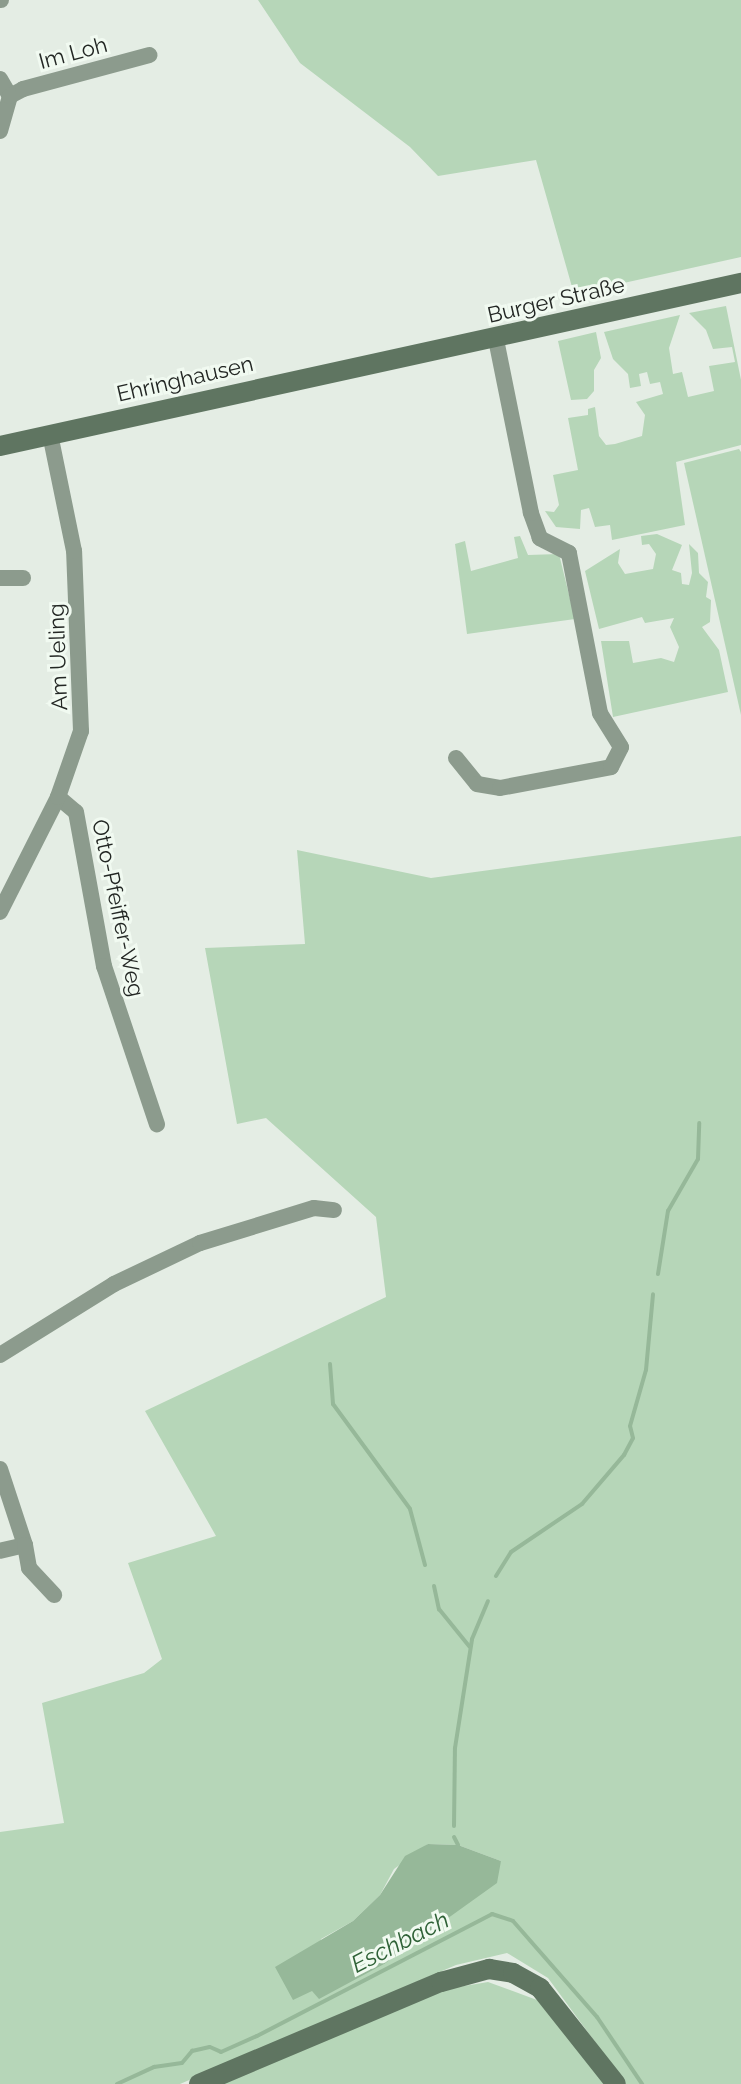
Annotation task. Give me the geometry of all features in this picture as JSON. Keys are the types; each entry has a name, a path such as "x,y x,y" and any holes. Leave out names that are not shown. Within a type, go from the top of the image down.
{"main road":[{"name":"Burger Straße","path":"381,361 496,339 741,283"},
{"name":"Ehringhausen","path":"0,446 381,361"},
{"path":"199,2084 441,1982 489,1969 513,1973 540,1988 616,2084"}],"street":[{"name":"Im Loh","path":"10,96 150,55"},
{"path":"0,79 10,96 0,131"},
{"path":"456,758 477,784 500,788 611,767 621,747 600,713 569,553 540,538 531,513 496,339"},
{"name":"Am Ueling","path":"0,912 58,797 81,731 84,696 74,551 50,434"},
{"path":"0,578 23,578"},
{"name":"Otto-Pfeiffer-Weg","path":"58,797 76,812 104,966 157,1124"},
{"path":"0,1355 114,1284 200,1243 314,1208 334,1210"},
{"path":"0,1469 25,1545 29,1568 54,1595"},
{"path":"0,1551 25,1545"}],"shaded area":[{"path":"258,0 741,0 741,257 574,294 536,160 438,176 410,147 300,63"},
{"path":"726,306 741,380 741,445 676,462 685,525 612,540 610,525 595,527 589,508 581,510 580,529 556,527 545,511 554,512 559,505 553,475 578,470 568,418 588,415 588,409 595,407 599,436 606,445 615,444 642,436 645,415 636,402 663,394 660,382 650,384 647,372 639,374 641,386 630,388 628,374 613,359 604,332 680,315 669,348 673,374 682,372 688,397 714,391 709,366 735,362 732,347 713,349 706,330 689,313"},
{"path":"596,332 601,358 594,370 594,391 587,399 571,400 558,341"},
{"path":"739,449 741,452 741,715 684,463"},
{"path":"657,534 682,545 672,570 681,573 682,584 689,585 692,573 689,544 698,553 699,573 708,582 706,597 711,600 710,622 702,627 719,650 728,692 613,717 601,641 629,641 633,663 661,658 674,662 679,647 670,627 674,618 645,623 642,617 599,629 585,571 620,549 618,563 625,574 653,569 656,554 649,544 642,545 641,536"},
{"path":"520,536 528,555 559,554 575,619 467,634 455,544 465,541 471,571 518,558 514,537"},
{"path":"741,836 741,2084 626,2084 548,1978 507,1953 456,1965 180,2084 0,2084 0,1832 64,1823 42,1703 144,1673 162,1659 128,1563 216,1536 145,1411 386,1297 376,1217 266,1118 237,1124 205,948 305,944 297,850 431,878","holes":["428,1844 458,1845 501,1861 485,1889 312,1991 321,1939 353,1921 380,1895 394,1869"]},
{"path":"488,1982 537,2000 606,2084 219,2084 446,1989"}],"water":[{"path":"428,1844 458,1845 501,1861 497,1883 384,1964 319,1999 312,1991 293,2000 275,1967 353,1921 380,1895 405,1856"}],"waterway":[{"path":"658,1274 668,1211 698,1159 699,1123"},
{"path":"496,1576 511,1552 582,1504 624,1455 633,1438 630,1426 646,1370 653,1294"},
{"path":"330,1364 333,1404 410,1509 425,1565"},
{"path":"434,1586 439,1609 469,1646"},
{"path":"454,1826 455,1748 472,1639 488,1601"},
{"path":"454,1837 458,1845"},
{"name":"Eschbach","path":"117,2084 154,2067 182,2063 192,2051 210,2047 221,2052 257,2036 492,1914 513,1921 597,2017 642,2084"}]}
